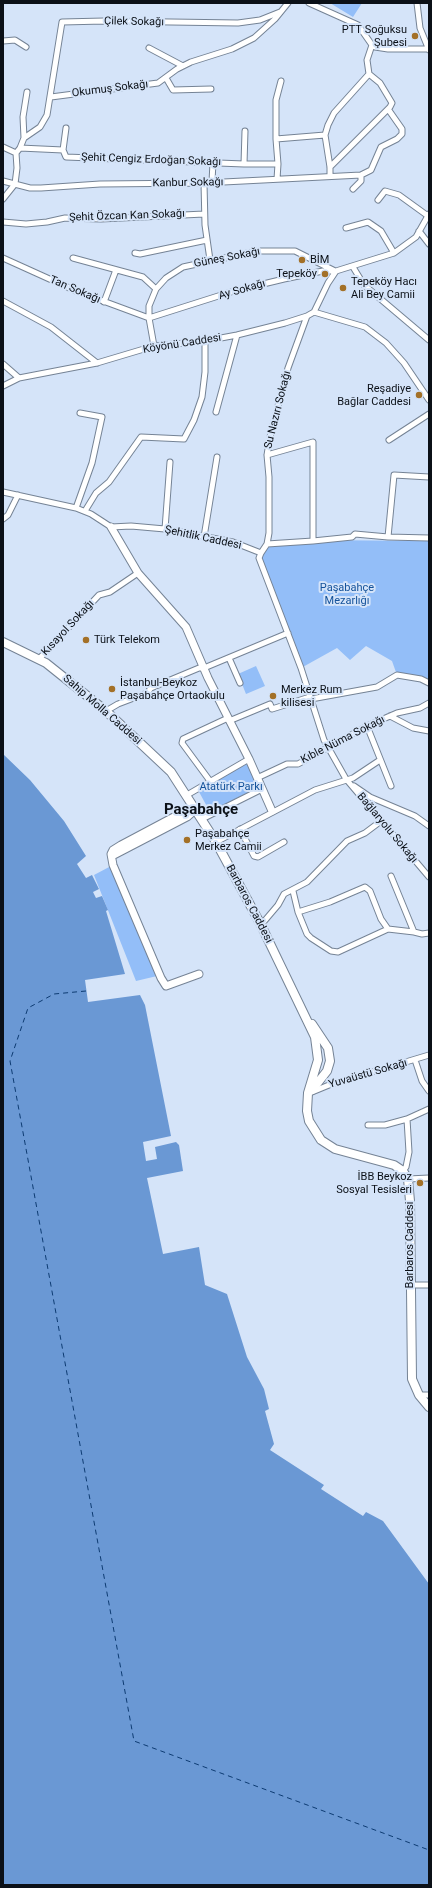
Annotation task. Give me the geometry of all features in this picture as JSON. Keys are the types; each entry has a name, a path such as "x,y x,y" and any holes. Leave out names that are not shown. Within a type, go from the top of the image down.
{"main road":[{"path":"111,527 138,573 186,627 272,811"},
{"name":"Sahip Molla Caddesi","path":"3,642 39,659 106,711 171,772 187,795"},
{"name":"Barbaros Caddesi","path":"187,795 216,842 261,925 315,1037 318,1060 308,1093 307,1111 309,1120 320,1140 335,1150 394,1165 403,1171 408,1179 410,1201 412,1378 419,1395 429,1408"},
{"path":"196,809 185,811 121,844 113,850 111,859 161,978 166,986 199,974"},
{"name":"Barbaros Caddesi","path":"305,1017 315,1027 328,1048 330,1060 327,1071 308,1093"}],"street":[{"name":"Okumuş Sokağı","path":"51,97 158,83 183,66 232,49 254,38 275,19 288,3"},
{"path":"309,3 358,25 372,45 388,49 429,50 420,28 417,3"},
{"name":"Çilek Sokağı","path":"51,97 61,24 64,21 238,23 260,20 280,12"},
{"path":"3,41 15,40 26,47"},
{"path":"330,176 326,135 334,113 368,74 367,60 372,45"},
{"path":"149,48 183,66"},
{"path":"330,167 388,109 392,103 380,83 368,74"},
{"path":"166,78 173,90 210,89"},
{"path":"277,179 276,100 281,81"},
{"path":"3,199 15,184 17,168 16,152 20,148 24,138 23,117 27,92"},
{"path":"24,138 42,124 47,115 51,97"},
{"path":"353,189 361,182 361,175 371,170 381,147 397,139 402,134 402,129 388,109"},
{"path":"63,150 66,128"},
{"path":"244,131 244,164"},
{"path":"276,139 326,135"},
{"path":"3,147 16,152"},
{"name":"Şehit Cengiz Erdoğan Sokağı","path":"20,148 63,150 66,157 278,164"},
{"path":"212,182 213,162"},
{"name":"Kanbur Sokağı","path":"3,181 30,188 41,188 100,184 204,183 361,175"},
{"path":"204,183 204,214 210,260"},
{"path":"378,200 385,191 399,195 428,215"},
{"name":"Şehit Özcan Kan Sokağı","path":"3,222 26,224 47,222 65,218 109,218 204,214"},
{"name":"Ay Sokağı","path":"149,318 234,291 323,271 336,271 353,267 394,253 416,237 428,215"},
{"path":"346,228 368,222 381,232 394,253"},
{"path":"419,231 429,244"},
{"path":"135,253 140,254 207,240"},
{"name":"Güneş Sokağı","path":"154,346 149,318 149,306 156,289 166,278 183,267 257,251 295,252 336,271"},
{"name":"Tan Sokağı","path":"3,258 76,291 149,318"},
{"path":"72,258 143,277 156,289"},
{"path":"353,267 364,286 429,340"},
{"path":"104,302 116,270"},
{"path":"336,271 328,283 314,312 364,327 386,343 404,363 429,400"},
{"path":"3,300 50,327 97,363"},
{"name":"Köyönü Caddesi","path":"3,386 19,378 97,363 154,346 205,341 237,335 285,323 307,316 314,312"},
{"name":"Su Nazırı Sokağı","path":"261,553 267,544 269,527 269,477 267,455 270,437 288,368 307,316"},
{"path":"216,412 237,335"},
{"path":"85,511 96,493 109,482 141,437 184,439 194,420 202,397 205,372 205,341"},
{"path":"3,364 19,378"},
{"path":"76,508 92,463 102,417 80,413"},
{"path":"389,440 429,414"},
{"path":"267,455 313,442 314,541"},
{"path":"204,537 217,457"},
{"path":"164,529 170,462"},
{"path":"388,537 394,475 429,477"},
{"path":"3,492 76,508 85,511 111,527"},
{"path":"3,519 8,515 18,495"},
{"name":"Şehitlik Caddesi","path":"111,527 131,526 164,529 233,542 261,553"},
{"path":"267,544 352,537 355,534 388,537 429,538"},
{"path":"261,553 259,558 288,633 324,740 346,779 370,797 416,816 429,826"},
{"name":"Kısayol Sokağı","path":"39,659 99,595 110,592 138,573"},
{"path":"106,711 118,704 147,693 151,688 288,633"},
{"path":"228,658 240,683"},
{"path":"210,781 182,743 183,739 228,719 270,704 272,709 311,698 377,687 396,675 421,679 429,683"},
{"name":"Kıble Nüma Sokağı","path":"257,778 288,764 298,764 367,726 390,716 420,708 429,703"},
{"path":"390,716 413,728 429,731"},
{"path":"367,726 391,786"},
{"path":"187,795 249,759"},
{"path":"216,842 272,811 315,790 352,778 380,760"},
{"name":"Bağlaryolu Sokağı","path":"346,779 429,877"},
{"path":"202,819 262,788"},
{"path":"261,925 278,905 284,894 293,891 307,882 347,841 365,833 381,821"},
{"path":"240,830 254,856 258,856 284,842"},
{"path":"391,876 414,932"},
{"path":"298,912 330,902 365,887 370,891 381,919 388,928"},
{"path":"293,891 298,912 307,934 310,938 331,951 338,952 388,928 422,934 429,933"},
{"name":"Yuvaüstü Sokağı","path":"308,1093 328,1085 429,1055"},
{"path":"415,1060 422,1081 429,1091"},
{"path":"368,1125 385,1125 407,1119 429,1109"},
{"path":"403,1171 406,1167 409,1152 407,1119"},
{"path":"408,1179 429,1178"},
{"path":"410,1285 429,1285"},
{"path":"419,1395 429,1395"}],"green space":[{"path":"330,3 362,3 353,17"},
{"name":"Paşabahçe Mezarlığı","path":"315,540 429,541 429,683 397,675 392,661 366,646 350,660 337,648 301,668 259,558 267,544"},
{"path":"256,666 265,686 246,694 238,674"},
{"name":"Atatürk Parkı","path":"247,764 258,787 210,812 198,790"},
{"path":"111,866 157,976 136,981 94,875"}],"shaded area":[{"path":"3,754 30,780 64,821 86,856 77,864 86,878 92,875 99,889 93,892 96,898 102,896 108,910 106,911 125,974 85,980 88,1002 140,995 145,1005 171,1136 143,1142 146,1161 157,1159 155,1147 176,1142 179,1145 183,1171 147,1178 163,1254 199,1247 205,1285 227,1294 247,1357 264,1389 269,1409 265,1411 274,1444 270,1450 324,1485 321,1489 363,1516 366,1512 383,1521 429,1584 429,1885 3,1885"}],"ferry route":[{"path":"86,991 54,994 28,1008 10,1061 134,1741 429,1850"}],"place":[{"name":"PTT Soğuksu Şubesi","path":"415,36"},
{"name":"BİM","path":"302,260"},
{"name":"Tepeköy","path":"325,274"},
{"name":"Tepeköy Hacı Ali Bey Camii","path":"343,288"},
{"name":"Reşadiye Bağlar Caddesi","path":"419,395"},
{"name":"Türk Telekom","path":"86,640"},
{"name":"İstanbul-Beykoz Paşabahçe Ortaokulu","path":"112,689"},
{"name":"Merkez Rum kilisesi","path":"273,696"},
{"name":"Paşabahçe Merkez Camii","path":"187,840"},
{"name":"İBB Beykoz Sosyal Tesisleri","path":"420,1183"}],"district":[{"name":"Paşabahçe","path":"201,810"}]}
